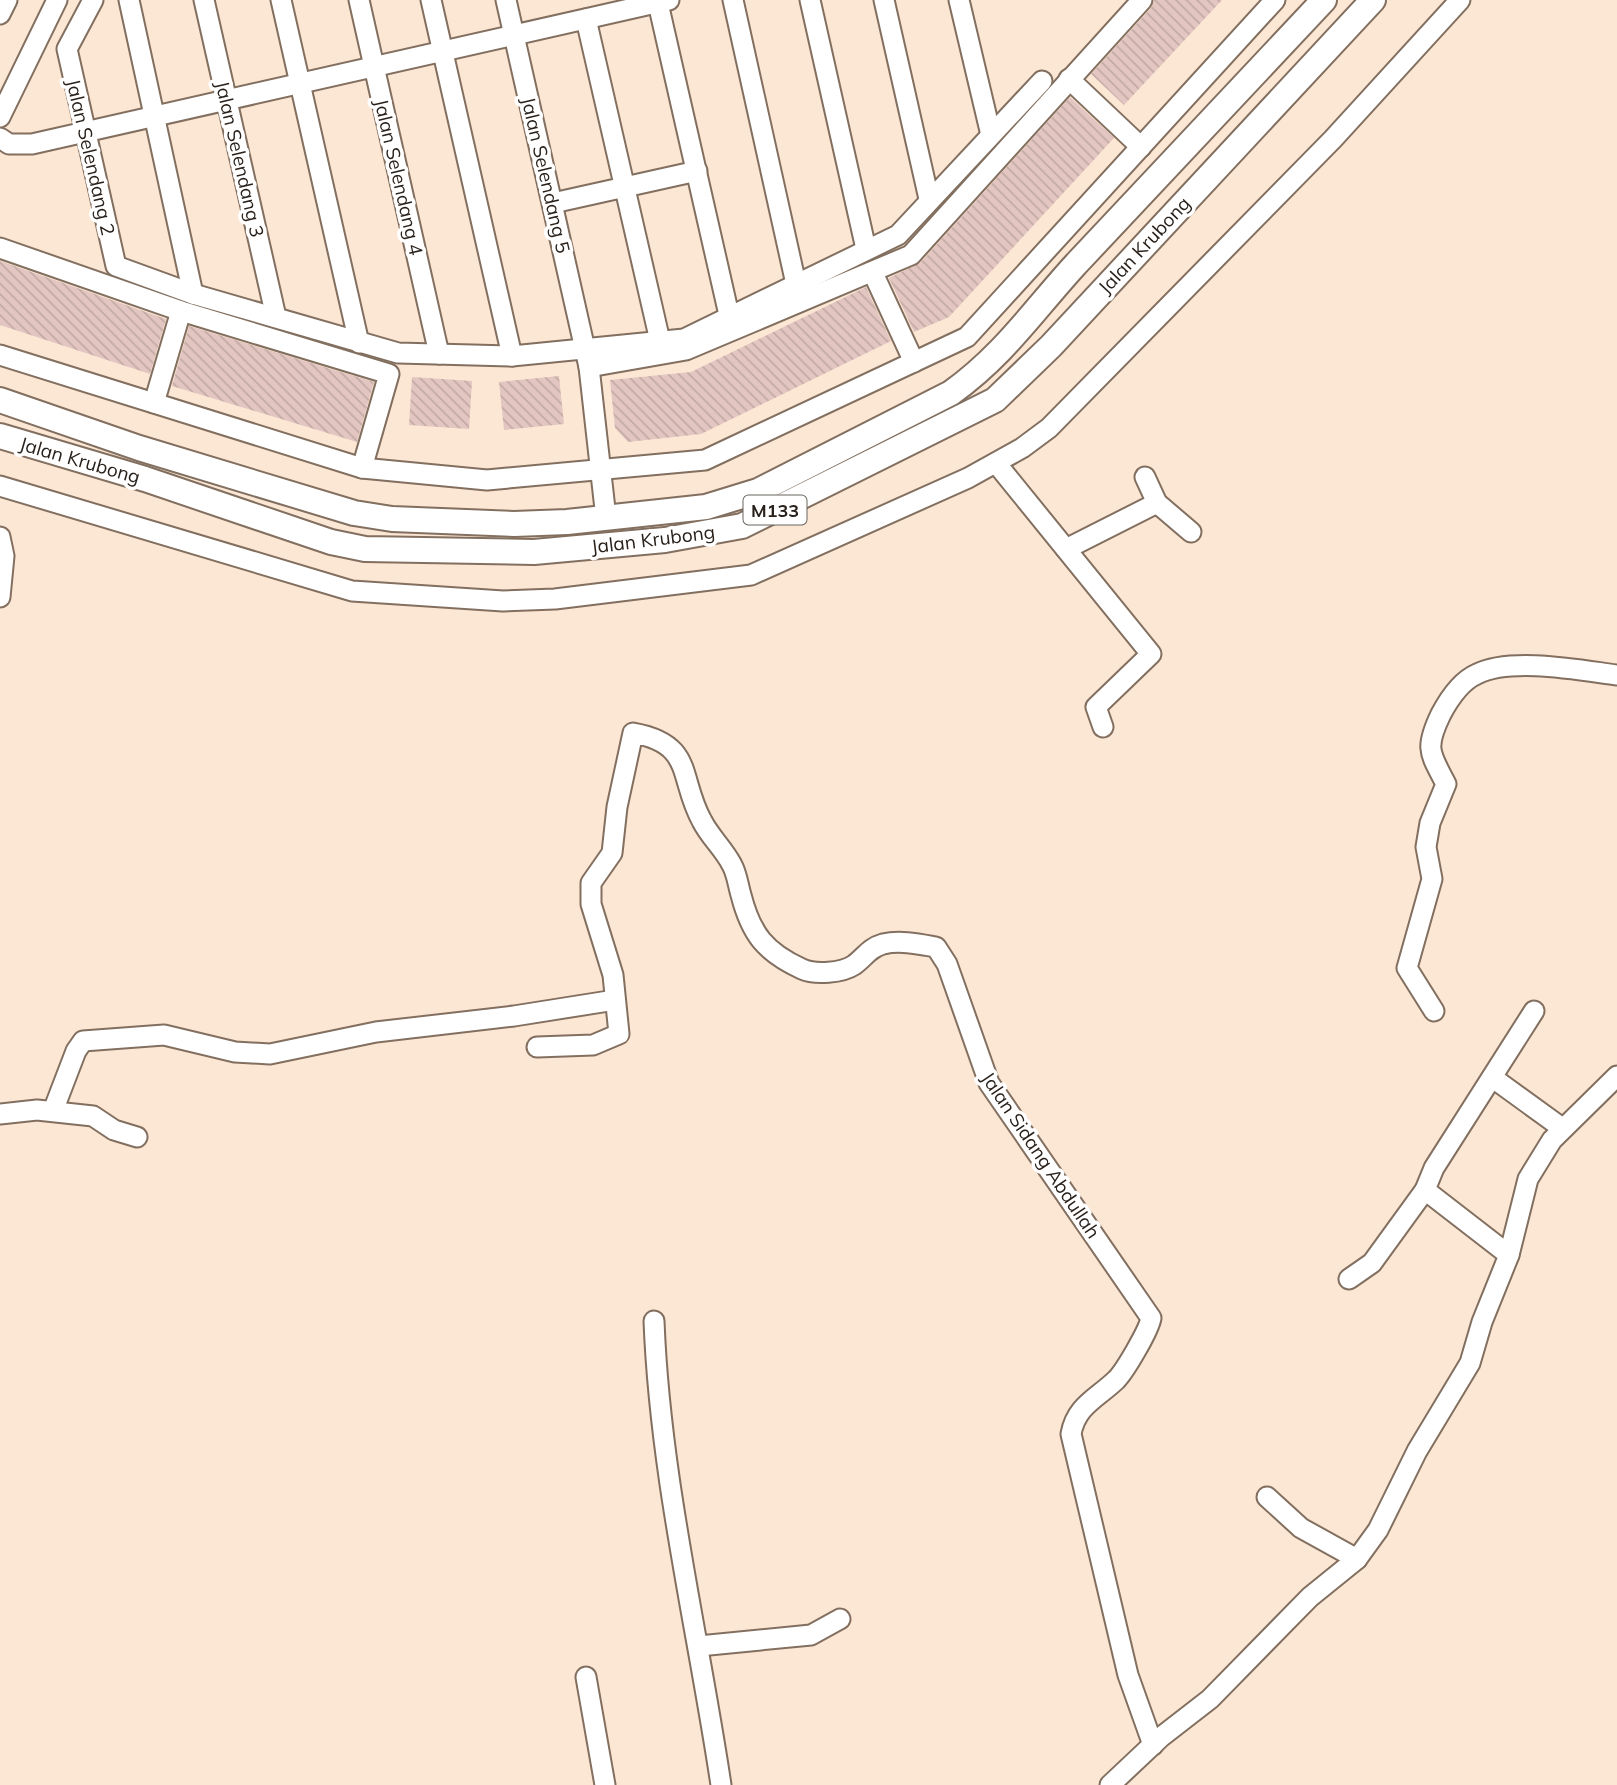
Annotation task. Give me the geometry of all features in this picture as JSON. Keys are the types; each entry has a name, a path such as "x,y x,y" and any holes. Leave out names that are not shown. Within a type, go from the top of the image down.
{"main road":[{"name":"Jalan Krubong","path":"0,400 139,448 354,513 392,519 514,524 606,518 706,507 737,499 951,393 1006,348 1067,274 1324,0"},
{"name":"Jalan Krubong","path":"0,436 145,479 331,541 365,549 509,553 665,540 742,526 995,400 1051,346 1373,0"},
{"path":"1067,274 1117,231 1234,107 1248,102 1251,110 1243,120 1127,242 1091,301"}],"street":[{"path":"0,14 7,0"},
{"path":"0,117 57,0"},
{"name":"Jalan Selendang 2","path":"93,0 67,49 116,265 193,294"},
{"path":"130,0 193,294 398,352 587,359 686,350 911,255 1142,0"},
{"name":"Jalan Selendang 3","path":"204,0 276,317"},
{"path":"281,0 359,343"},
{"name":"Jalan Selendang 4","path":"359,0 439,354"},
{"path":"431,0 512,356"},
{"name":"Jalan Selendang 5","path":"506,0 587,359 606,518"},
{"path":"733,0 796,284"},
{"path":"810,0 866,249"},
{"path":"884,0 929,199"},
{"path":"959,0 991,135"},
{"path":"0,355 362,468 486,480 705,460 967,337 1275,0"},
{"path":"0,486 352,591 503,601 555,599 751,575 996,463 1049,428 1333,139 1460,0"},
{"path":"0,138 9,144 32,144 663,1 696,171 729,315"},
{"path":"586,19 660,341"},
{"path":"1069,79 1141,147"},
{"path":"587,359 660,341 684,339 898,235 1042,81"},
{"path":"552,203 696,171"},
{"path":"0,248 181,311 389,374 362,468"},
{"path":"873,272 914,362"},
{"path":"154,403 181,311"},
{"path":"996,463 1150,654 1096,707 1102,727"},
{"path":"1145,477 1157,503 1191,532"},
{"path":"1066,549 1157,503"},
{"path":"0,537 4,556 0,597"},
{"path":"1434,1011 1407,968 1432,879 1426,847 1430,822 1446,784 1432,762 1430,746 1445,707 1474,675 1491,668 1531,667 1617,675"},
{"name":"Jalan Sidang Abdullah","path":"537,1047 593,1045 619,1034 613,975 591,904 591,883 612,853 617,807 633,733 657,737 677,752 702,821 734,867 749,923 761,943 805,971 821,973 852,966 868,950 885,943 911,942 936,947 947,964 989,1083 1152,1318 1149,1331 1134,1348 1128,1366 1074,1418 1071,1434 1128,1675 1153,1745"},
{"path":"53,1111 76,1051 83,1041 164,1035 236,1052 270,1054 376,1032 514,1016 615,1000"},
{"path":"1349,1279 1372,1263 1425,1189 1434,1168 1534,1011"},
{"path":"1110,1785 1153,1745 1210,1699 1310,1597 1357,1559 1378,1530 1416,1451 1470,1363 1482,1322 1508,1255 1528,1179 1562,1128 1617,1076"},
{"path":"1493,1078 1562,1128"},
{"path":"0,1114 53,1111 93,1116 114,1130 137,1137"},
{"path":"1425,1189 1508,1255"},
{"path":"654,1321 656,1377 722,1785"},
{"path":"1267,1497 1301,1528 1357,1559"},
{"path":"699,1646 811,1634 840,1619"},
{"path":"586,1677 605,1785"}],"building":[{"path":"1154,0 1222,0 1124,105 1091,74 1151,8"},
{"path":"1070,97 1114,138 949,317 914,332 889,278 920,263"},
{"path":"0,261 166,319 150,374 0,325"},
{"path":"866,287 891,341 701,434 628,442 615,428 610,380 691,372"},
{"path":"189,326 374,382 357,442 172,386"},
{"path":"559,376 564,424 504,430 499,382"},
{"path":"412,377 472,381 469,429 409,425"}]}
